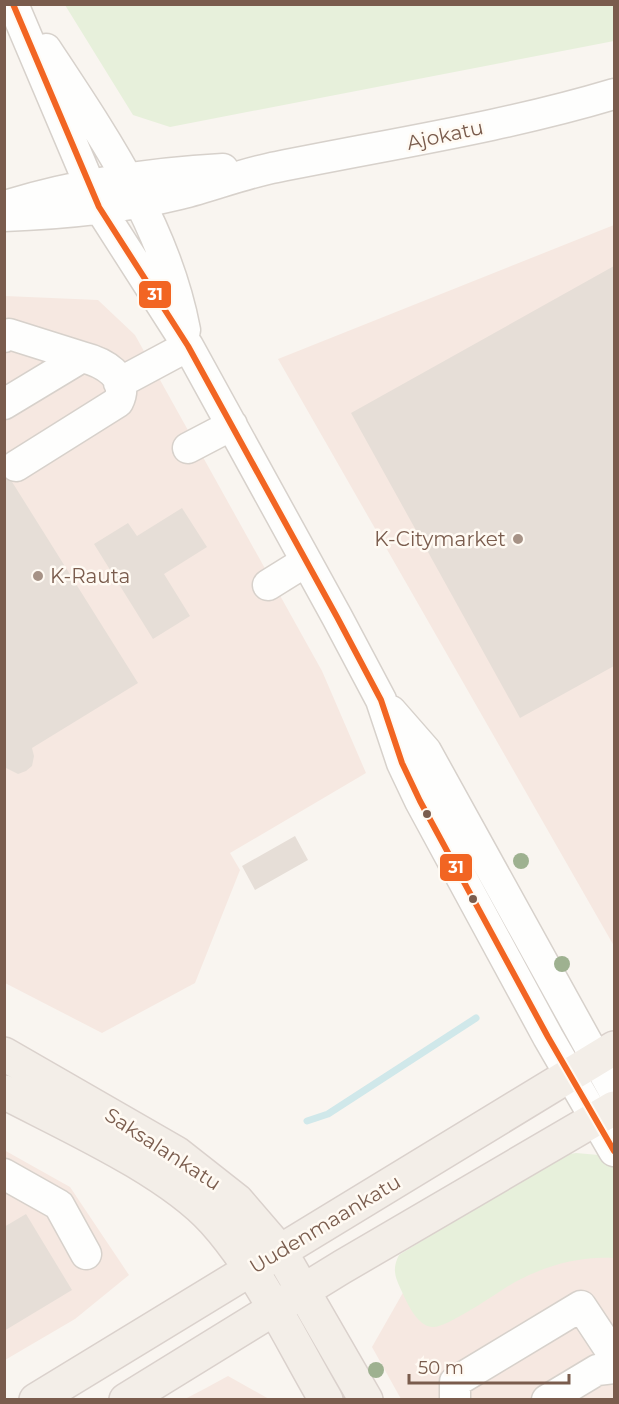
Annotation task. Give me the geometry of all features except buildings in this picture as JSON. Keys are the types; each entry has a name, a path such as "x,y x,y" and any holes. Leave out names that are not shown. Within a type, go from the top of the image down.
{"main road":[{"name":"Uudenmaankatu","path":"36,1400 606,1053"},
{"name":"Saksalankatu","path":"4,1054 114,1116 211,1178 237,1201 280,1251 366,1400"},
{"name":"Saksalankatu","path":"4,1092 169,1184 213,1221 249,1270 326,1400"},
{"path":"126,1400 304,1290 605,1114"}],"street":[{"path":"15,4 105,138 133,189 160,244 178,294 188,346"},
{"path":"15,4 94,196 188,346 232,425 381,699 402,763 420,801 569,1075 605,1114 615,1151"},
{"name":"Ajokatu","path":"4,206 51,192 94,196 133,189 179,194 274,167 424,140 573,106 615,94"},
{"name":"Ajokatu","path":"4,216 62,214 94,196"},
{"path":"4,337 9,334 104,363 111,368 122,394 118,402 16,466"},
{"path":"119,383 188,346"},
{"path":"4,404 82,357"},
{"path":"188,448 232,425"},
{"path":"267,585 305,562"},
{"path":"381,699 426,752 606,1053 615,1091"},
{"path":"4,1174 58,1205 86,1254"},
{"path":"455,1400 455,1382 581,1306 615,1356"},
{"path":"547,1400 597,1370 615,1368"}],"shaded area":[{"path":"614,225 614,946 278,359"},
{"path":"5,296 98,300 135,335 322,671 366,773 230,853 240,870 195,983 102,1033 5,983"},
{"path":"4,1150 70,1187 129,1275 75,1319 5,1360"},
{"path":"614,1239 614,1399 401,1399 372,1347 413,1275"},
{"path":"228,1376 269,1399 185,1399 206,1388"}],"green space":[{"path":"65,5 614,5 614,41 170,127 133,115"},
{"path":"576,1153 599,1155 614,1164 614,1258 588,1258 540,1270 517,1281 449,1322 432,1327 422,1323 408,1304 397,1279 395,1265 399,1255 542,1166 565,1155"}],"waterway":[{"path":"307,1121 328,1114 476,1018"}],"transit line":[{"name":"31","path":"13,4 99,207 188,346 337,617 381,700 402,763 420,801 548,1037 614,1151"}],"place":[{"name":"K-Citymarket","path":"518,539"},
{"name":"K-Rauta","path":"38,576"}]}
